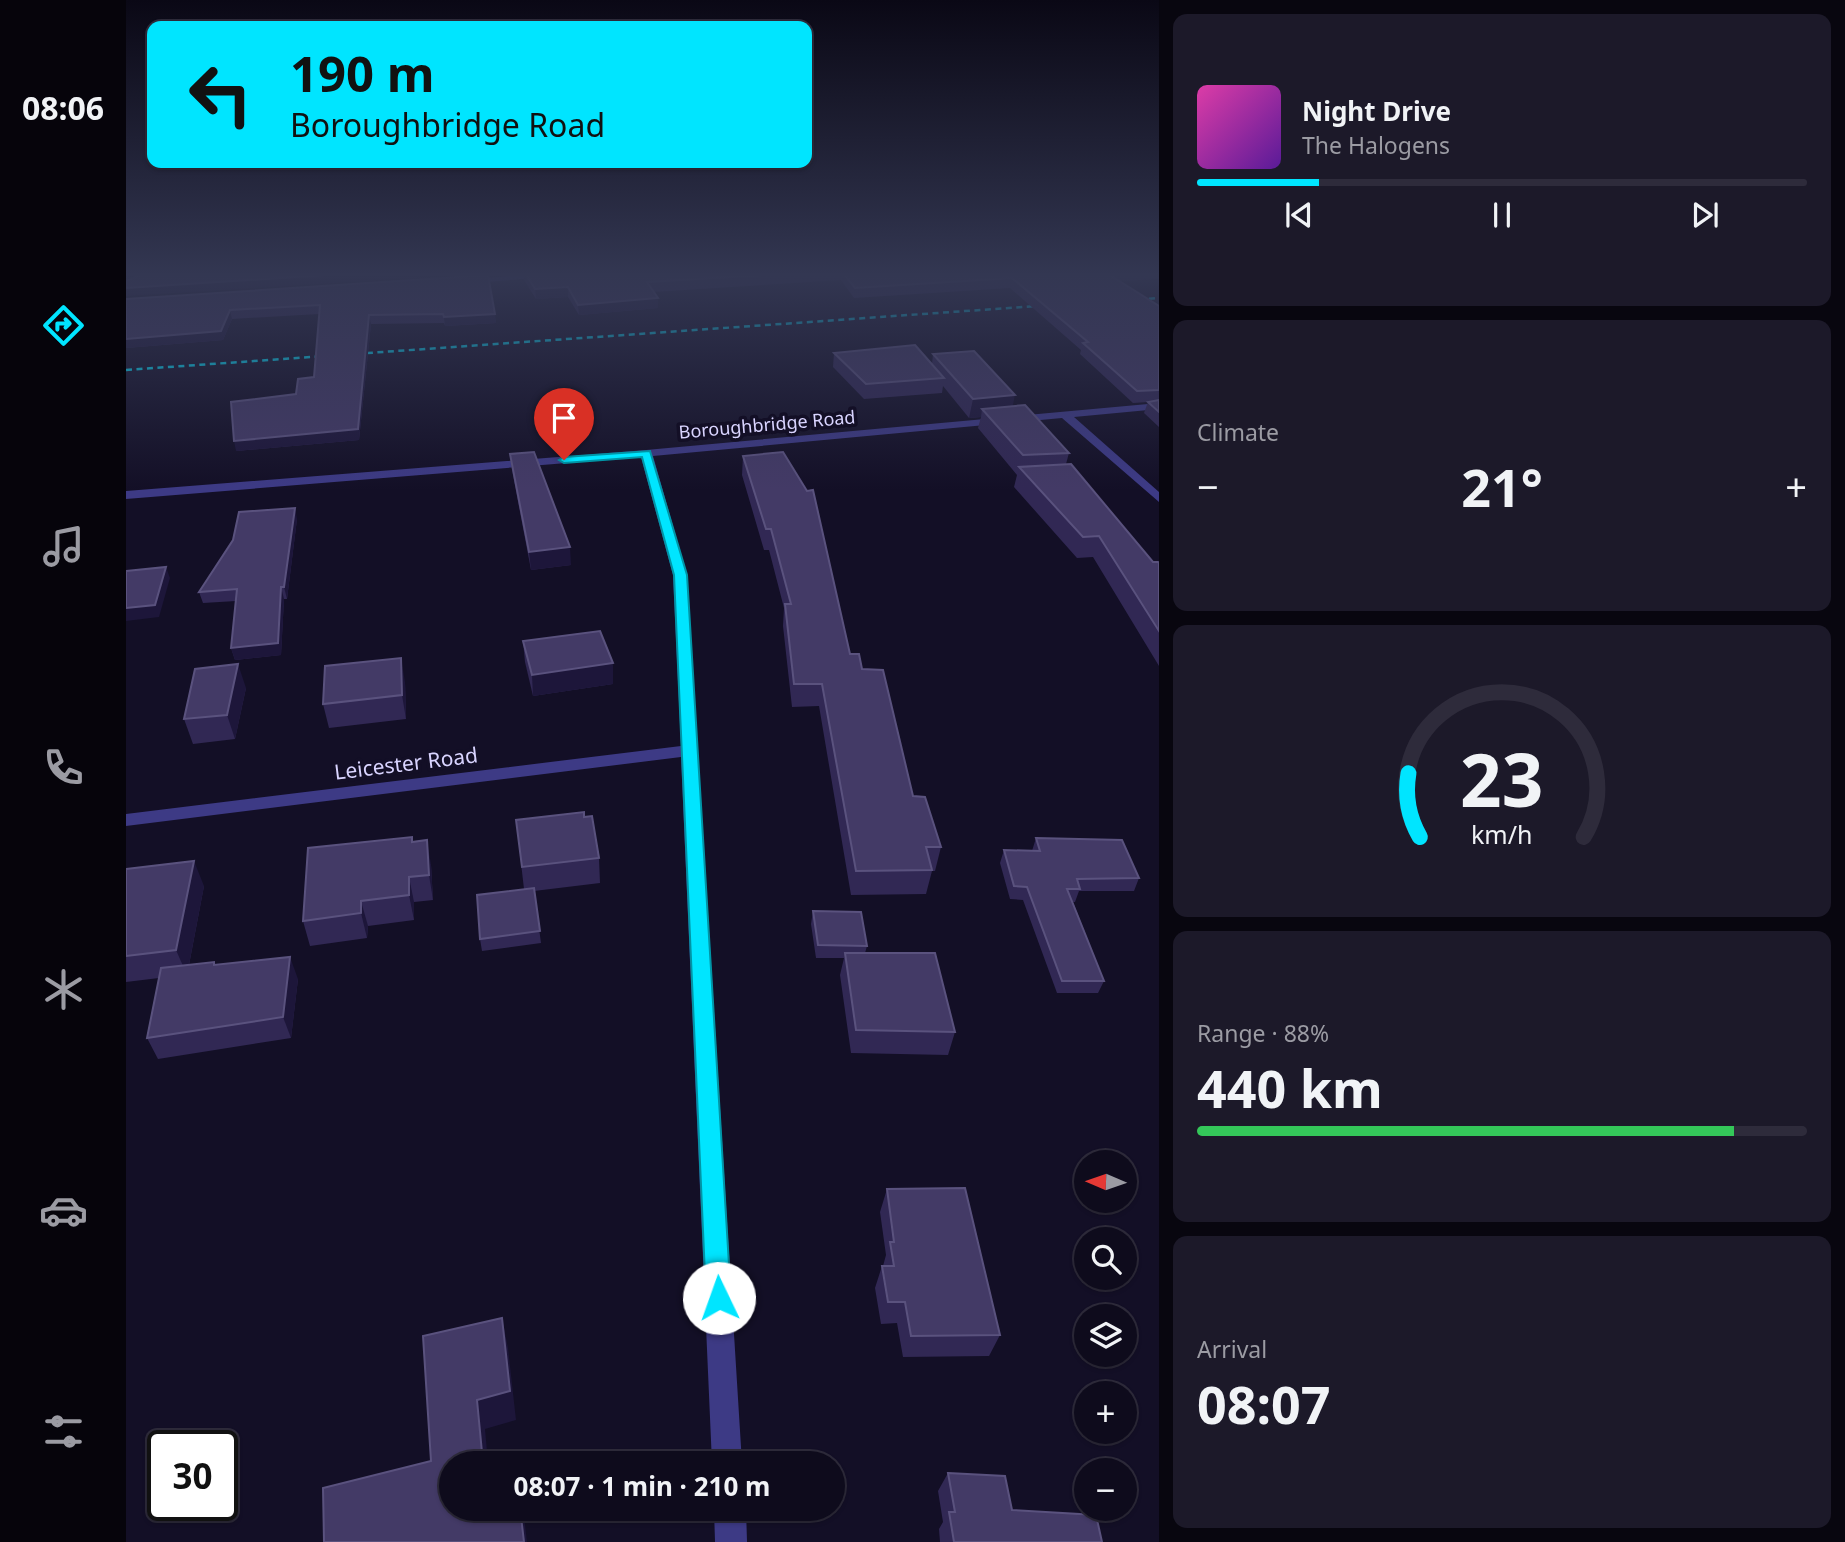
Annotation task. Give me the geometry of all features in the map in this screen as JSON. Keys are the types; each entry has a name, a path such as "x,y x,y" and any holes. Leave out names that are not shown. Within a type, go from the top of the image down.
{"street":[{"name":"Boroughbridge Road","path":"126,495 646,453 1159,407"},
{"path":"1064,414 1159,498"},
{"path":"646,453 680,575 726,1451"},
{"name":"Leicester Road","path":"126,820 691,750"},
{"path":"731,1521 732,1542"}],"building":[{"path":"317,346 366,346 358,429 234,441 231,402 296,394 298,379 314,377"},
{"path":"916,346 944,378 866,384 834,353"},
{"path":"1086,346 1159,346 1159,390 1137,391"},
{"path":"974,351 1015,395 973,399 933,354"},
{"path":"1159,400 1159,412 1148,402"},
{"path":"1025,405 1069,453 1023,455 982,409"},
{"path":"534,452 570,547 529,552 510,454"},
{"path":"783,452 807,491 813,490 850,654 859,654 862,669 883,670 913,796 925,797 941,847 926,847 932,870 856,871 822,684 794,684 785,604 791,604 771,529 766,529 743,456"},
{"path":"1071,464 1153,562 1159,563 1159,631 1099,536 1083,537 1019,467"},
{"path":"295,508 284,587 281,587 278,643 231,648 237,589 199,592 233,540 239,512"},
{"path":"166,567 155,605 126,608 126,571"},
{"path":"600,631 613,663 532,675 523,641"},
{"path":"401,658 402,695 323,704 325,666"},
{"path":"238,664 227,715 184,719 195,669"},
{"path":"584,812 584,817 592,816 599,858 522,867 516,820"},
{"path":"412,837 412,842 427,840 429,875 409,877 409,895 361,901 361,913 303,921 308,848"},
{"path":"1036,838 1122,840 1139,878 1077,879 1080,889 1067,889 1104,981 1062,981 1027,887 1014,886 1004,850 1040,851"},
{"path":"194,861 176,950 126,956 126,869"},
{"path":"534,888 540,931 480,939 477,895"},
{"path":"813,911 861,912 867,946 818,945"},
{"path":"845,953 935,953 955,1032 856,1030"},
{"path":"290,957 283,1017 147,1038 161,968"},
{"path":"965,1188 1000,1335 911,1336 905,1302 888,1302 882,1266 894,1266 890,1242 894,1242 887,1189"},
{"path":"502,1318 510,1391 477,1400 482,1451 439,1451 439,1521 522,1521 524,1542 324,1542 323,1488 431,1461 423,1336"},
{"path":"948,1473 1005,1476 1012,1510 1074,1514 1074,1521 1097,1521 1102,1542 954,1542 949,1512 955,1512"}],"railway":[{"path":"126,370 468,346"}],"route":[{"path":"564,460 646,453 680,575 719,1298"}]}
